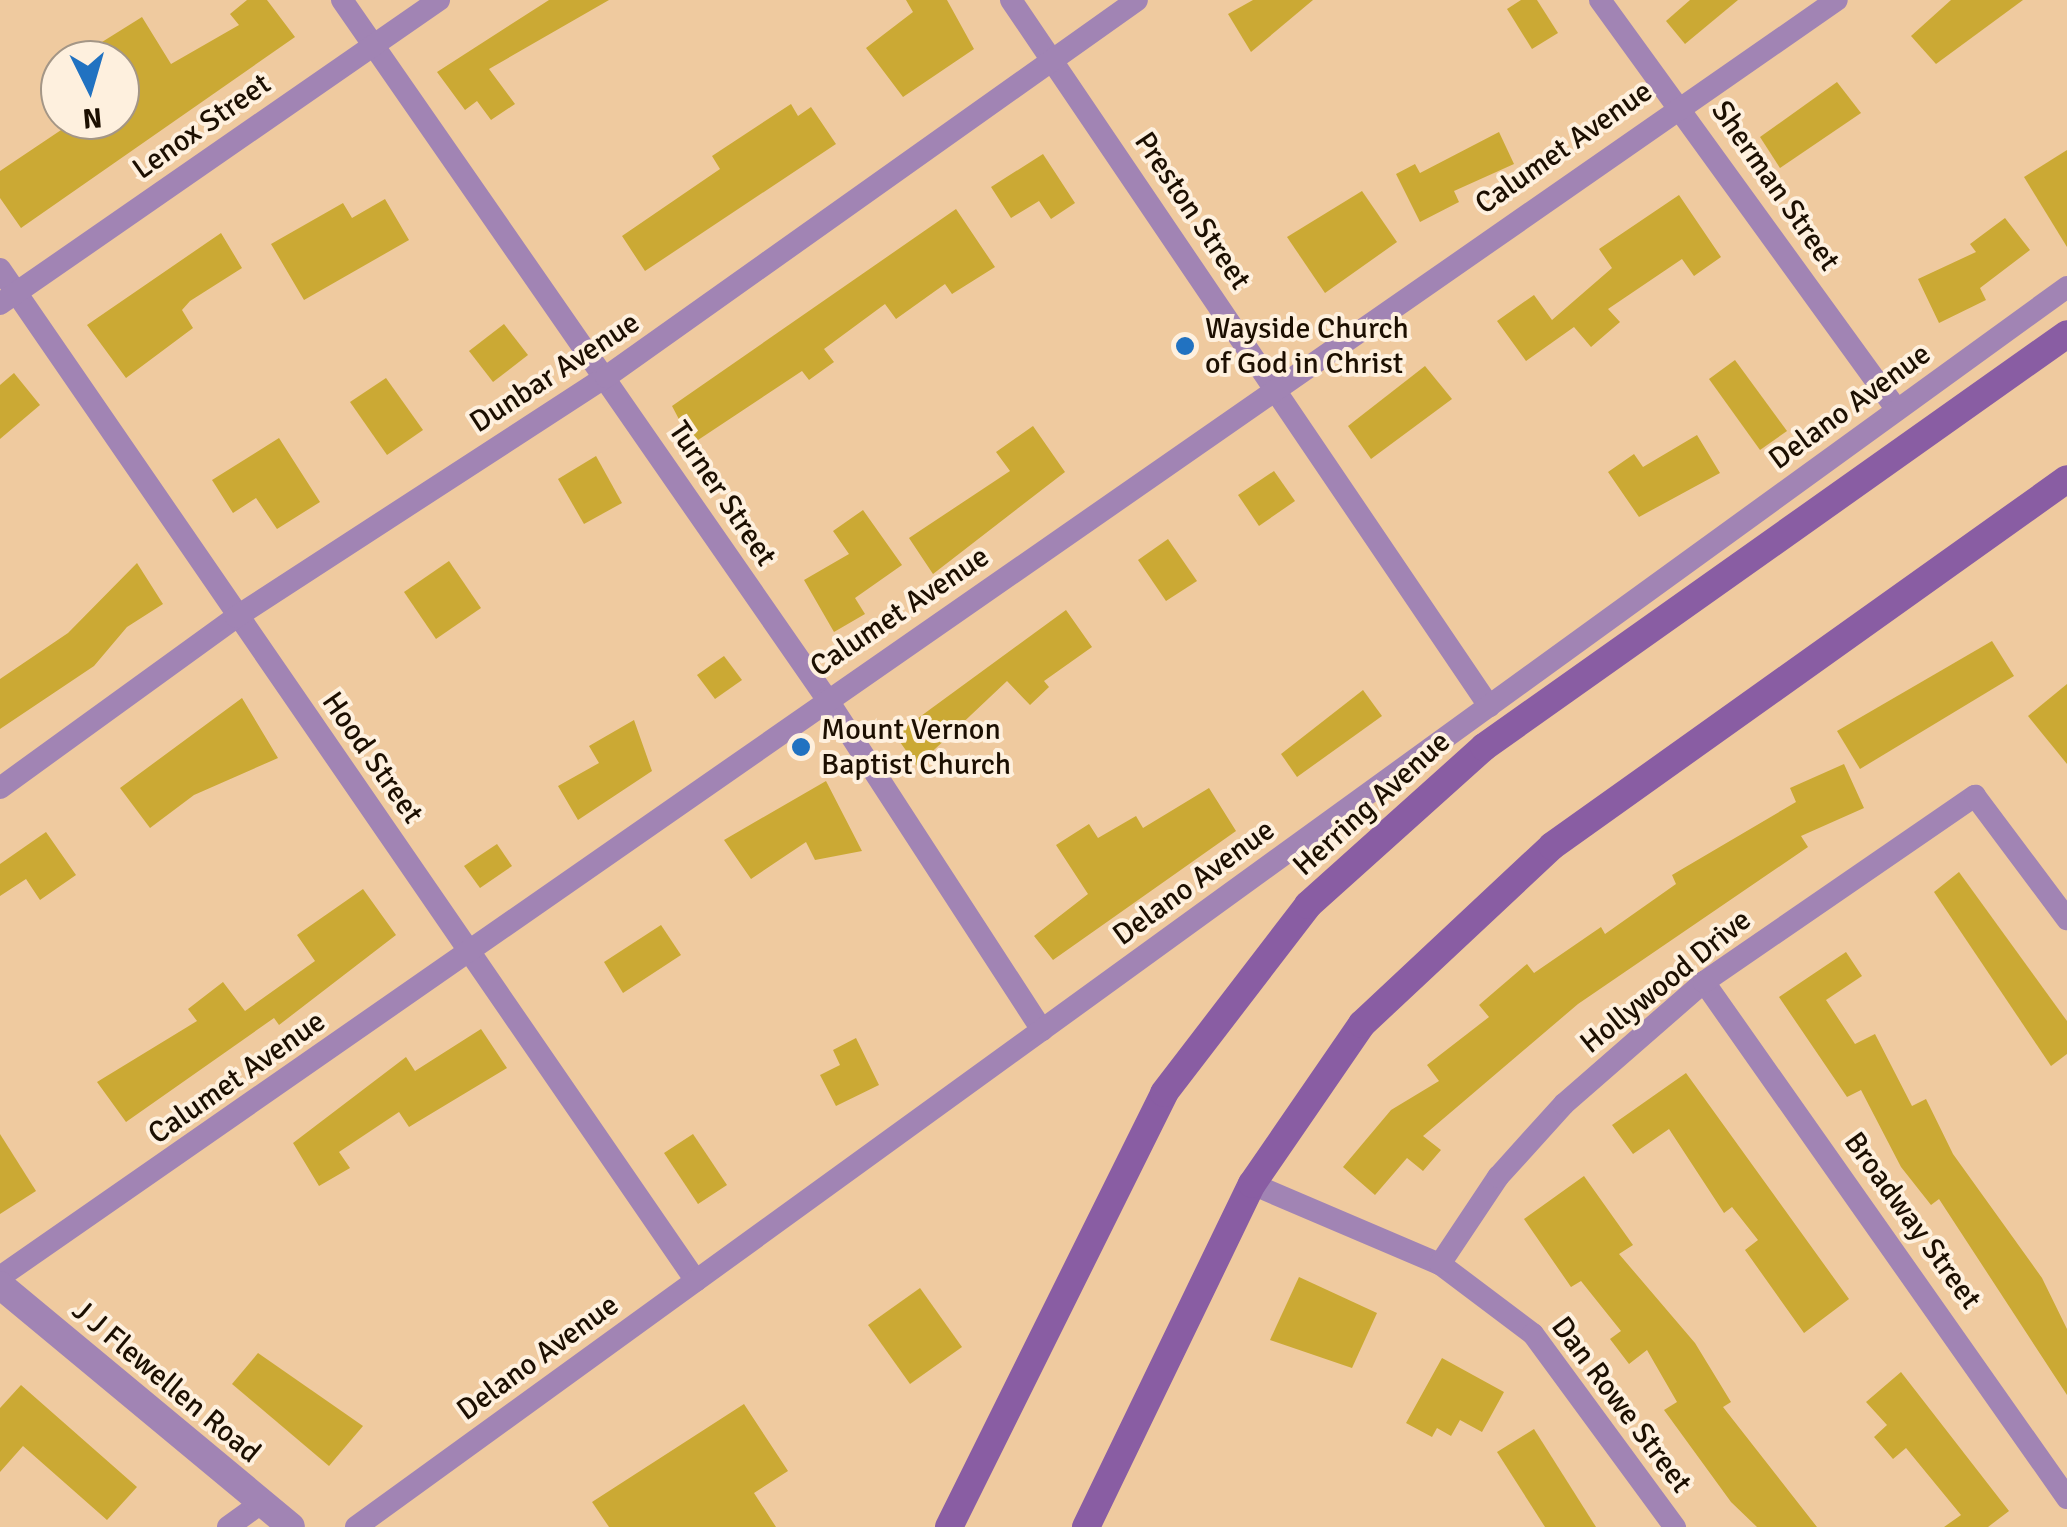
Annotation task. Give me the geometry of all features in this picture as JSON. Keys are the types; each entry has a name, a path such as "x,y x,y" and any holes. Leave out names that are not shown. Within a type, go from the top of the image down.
{"main road":[{"name":"Herring Avenue","path":"949,1527 1164,1093 1308,905 1484,747 2067,334"},
{"path":"1086,1527 1252,1184 1362,1024 1552,846 2067,479"}],"street":[{"name":"Turner Street","path":"342,0 827,699 1042,1030"},
{"name":"Lenox Street","path":"9,298 438,0"},
{"name":"Preston Street","path":"1012,0 1489,706"},
{"name":"Dunbar Avenue","path":"0,788 236,617 606,378 1056,65 1137,0"},
{"name":"Sherman Street","path":"1600,0 1680,104 1897,410"},
{"name":"Calumet Avenue","path":"0,1278 1276,390 1680,104 1836,0"},
{"name":"Hood Street","path":"0,269 9,298 471,952 696,1281"},
{"name":"Delano Avenue","path":"356,1527 2067,286"},
{"name":"Hollywood Drive","path":"1440,1264 1551,1117 1704,982 1975,796 2067,919"},
{"name":"Broadway Street","path":"1704,982 2067,1498"},
{"name":"Dan Rowe Street","path":"1252,1184 1440,1264 1533,1334 1675,1527"},
{"name":"J J Flewellen Road","path":"0,1285 291,1527"},
{"path":"228,1527 260,1504"}],"building":[{"path":"247,0 267,0 295,37 21,228 0,198 0,171 46,140 140,140 140,40 105,40 142,17 171,64 239,25 230,14"},
{"path":"549,0 609,0 489,69 515,104 491,120 477,101 465,110 437,72"},
{"path":"906,0 947,0 974,49 903,97 866,48 913,12"},
{"path":"1253,0 1313,0 1251,52 1228,14"},
{"path":"1521,0 1537,0 1558,33 1532,49 1507,9"},
{"path":"1690,0 1738,0 1685,44 1666,21"},
{"path":"1951,0 2023,0 1936,64 1911,36"},
{"path":"1837,82 1861,113 1780,168 1760,137"},
{"path":"791,104 798,116 811,107 836,144 645,271 622,236 720,169 712,156"},
{"path":"1499,132 1514,164 1454,191 1459,202 1420,222 1396,174 1415,164 1420,173"},
{"path":"2067,150 2067,247 2024,177"},
{"path":"1043,154 1075,203 1051,219 1039,201 1011,218 991,187"},
{"path":"1362,191 1397,242 1325,293 1287,237"},
{"path":"1679,195 1721,257 1694,276 1682,259 1608,309 1620,322 1591,347 1574,327 1526,361 1497,321 1534,295 1552,320 1612,268 1599,249"},
{"path":"385,199 409,240 304,300 271,244 343,203 352,218"},
{"path":"956,209 995,267 952,294 945,284 896,319 885,304 824,349 834,362 809,380 802,371 692,444 672,406"},
{"path":"2005,218 2030,250 1980,288 1986,300 1939,323 1918,279 1976,252 1970,244"},
{"path":"221,233 242,268 190,301 182,310 193,328 126,378 87,325"},
{"path":"504,324 528,355 493,382 469,351"},
{"path":"1735,360 1787,431 1760,450 1709,379"},
{"path":"1425,366 1452,399 1371,459 1348,426"},
{"path":"14,373 40,405 0,439 0,385"},
{"path":"386,378 423,430 387,455 350,402"},
{"path":"1033,426 1065,472 933,574 909,538 1010,471 996,452"},
{"path":"1697,435 1720,473 1639,517 1608,472 1634,454 1643,467"},
{"path":"279,438 320,502 277,529 256,498 233,513 212,480"},
{"path":"596,456 622,503 584,524 558,479"},
{"path":"1274,471 1295,501 1259,526 1238,495"},
{"path":"863,510 902,565 855,598 865,614 834,632 804,580 849,554 833,531"},
{"path":"1168,539 1197,581 1166,601 1138,560"},
{"path":"449,561 481,608 436,639 404,592"},
{"path":"137,563 163,604 127,627 94,666 0,729 0,679 68,633"},
{"path":"1066,610 1092,647 1044,681 1049,687 1030,705 1007,681 917,766 895,735"},
{"path":"1992,641 2014,676 1860,769 1837,731"},
{"path":"724,656 742,680 715,699 697,675"},
{"path":"2067,684 2067,764 2028,716"},
{"path":"1363,690 1382,716 1297,777 1281,754"},
{"path":"242,698 278,758 194,795 150,828 120,788"},
{"path":"634,720 652,771 578,820 558,786 599,763 589,746"},
{"path":"1844,764 1864,808 1801,836 1808,847 1578,1004 1423,1136 1441,1150 1423,1171 1407,1158 1375,1195 1343,1167 1391,1110 1439,1081 1427,1065 1489,1017 1479,1005 1527,964 1534,973 1601,927 1605,934 1676,884 1672,875 1796,802 1790,788"},
{"path":"826,781 862,851 815,860 806,842 751,879 724,840"},
{"path":"1209,788 1236,831 1053,960 1034,936 1088,894 1056,845 1089,824 1098,838 1136,816 1143,828"},
{"path":"46,832 76,875 40,900 26,879 0,896 0,864"},
{"path":"497,844 512,866 480,888 464,866"},
{"path":"1959,872 2067,1021 2067,1054 2051,1066 1934,892"},
{"path":"363,889 396,935 279,1025 274,1018 126,1122 97,1082 197,1021 188,1009 223,982 245,1011 315,961 297,935"},
{"path":"661,925 681,955 623,993 604,962"},
{"path":"1846,952 1862,976 1826,1000 1855,1044 1875,1034 1912,1106 1926,1099 1953,1154 2042,1278 2067,1329 2067,1395 1939,1199 1931,1205 1901,1167 1861,1090 1847,1097 1779,997"},
{"path":"481,1029 507,1068 409,1127 399,1112 339,1152 350,1168 319,1186 293,1143 406,1057 415,1071"},
{"path":"856,1038 879,1085 836,1106 820,1075 840,1065 833,1050"},
{"path":"1686,1073 1849,1299 1804,1333 1745,1250 1758,1240 1732,1207 1724,1213 1669,1129 1633,1154 1612,1125"},
{"path":"0,1134 36,1191 0,1214"},
{"path":"693,1134 727,1185 698,1204 664,1153"},
{"path":"1584,1176 1633,1245 1619,1254 1695,1343 1731,1402 1723,1407 1817,1527 1757,1527 1731,1502 1664,1410 1677,1402 1647,1350 1629,1364 1610,1339 1621,1331 1581,1281 1571,1287 1524,1219"},
{"path":"1299,1277 1377,1313 1352,1368 1270,1340"},
{"path":"920,1288 962,1347 910,1384 868,1325"},
{"path":"258,1353 363,1426 329,1466 232,1384"},
{"path":"1442,1358 1504,1392 1482,1432 1460,1420 1451,1436 1437,1428 1432,1437 1406,1423"},
{"path":"1901,1372 2009,1511 1988,1527 1944,1527 1961,1515 1906,1448 1893,1459 1874,1437 1887,1425 1866,1402"},
{"path":"21,1385 137,1487 107,1520 23,1446 0,1472 0,1408"},
{"path":"744,1404 788,1471 754,1493 776,1527 609,1527 592,1502"},
{"path":"1534,1429 1596,1527 1545,1527 1497,1452"}],"place":[{"name":"Wayside Church of God in Christ","path":"1185,346"},
{"name":"Mount Vernon Baptist Church","path":"801,747"}]}
